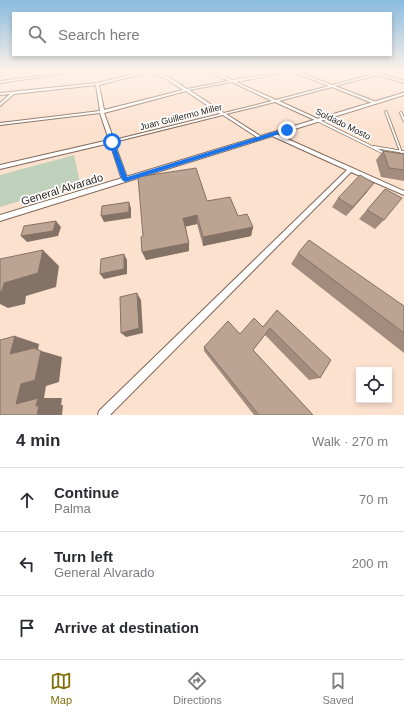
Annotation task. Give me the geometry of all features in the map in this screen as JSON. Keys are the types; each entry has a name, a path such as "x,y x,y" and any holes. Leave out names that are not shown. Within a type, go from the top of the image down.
{"street":[{"path":"0,94 38,90"},
{"path":"99,90 102,112 125,180"},
{"path":"0,124 102,112 185,90"},
{"path":"187,90 260,138"},
{"name":"Soldado Mosto","path":"253,90 317,120"},
{"name":"Juan Guillermo Miller","path":"0,167 226,115 317,90"},
{"path":"344,90 375,103"},
{"path":"0,106 13,93"},
{"name":"General Alvarado","path":"0,218 404,94"},
{"path":"272,134 404,193"},
{"path":"103,415 351,169"}],"lane":[{"path":"386,112 403,152"},
{"path":"401,113 404,120"},
{"name":"Soldado Mosto","path":"317,120 388,155 390,150"},
{"path":"371,147 403,152"}],"green space":[{"path":"74,155 80,183 0,207 0,175"}],"building":[{"path":"383,151 404,154 404,170 389,168"},
{"path":"196,168 207,201 230,197 238,216 247,214 253,227 203,237 197,215 183,218 189,243 142,252 141,237 143,236 138,177"},
{"path":"360,175 374,183 353,207 338,198"},
{"path":"385,189 402,198 384,220 367,210"},
{"path":"129,202 129,212 101,216 102,206"},
{"path":"56,221 53,231 21,236 24,226"},
{"path":"309,240 404,306 404,333 298,253"},
{"path":"43,250 38,273 4,283 2,291 0,292 0,259"},
{"path":"124,254 124,269 100,274 101,259"},
{"path":"137,293 139,328 121,333 120,297"},
{"path":"277,310 331,360 320,378 270,328 253,350 313,415 259,415 204,347 228,321 240,334 254,318 263,327"},
{"path":"15,336 10,354 34,348 41,351 35,380 21,384 16,404 38,398 36,406 39,406 37,415 0,415 0,340"}],"route":[{"path":"112,142 125,180 287,130"}]}
